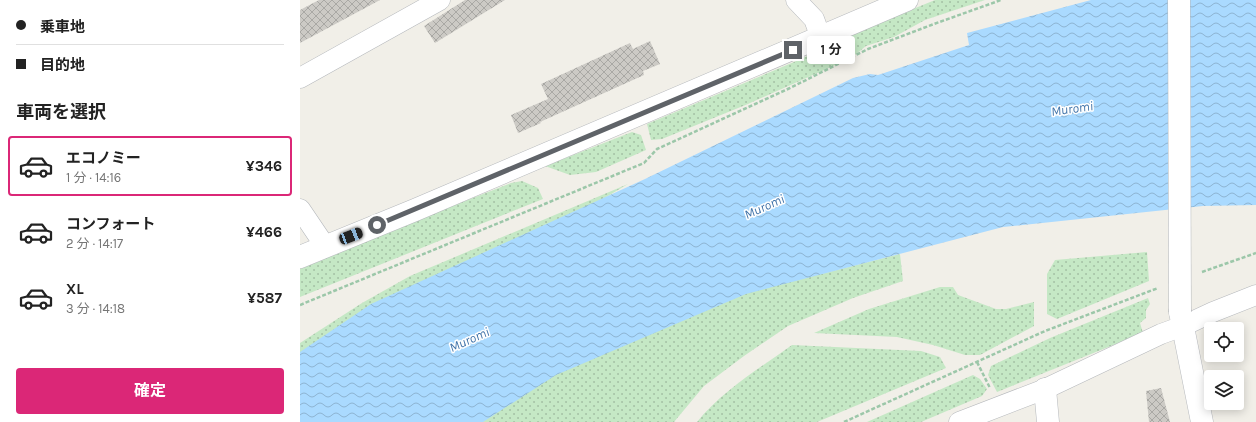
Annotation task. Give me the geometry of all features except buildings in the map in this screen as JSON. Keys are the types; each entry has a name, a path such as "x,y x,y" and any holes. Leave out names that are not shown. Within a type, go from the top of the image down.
{"street":[{"path":"300,78 440,0"},
{"path":"796,0 814,19 821,38"},
{"path":"300,257 415,210 907,0"},
{"path":"1179,0 1182,319 1202,422"},
{"path":"300,209 325,246"},
{"path":"959,422 1045,389 1161,334 1182,319 1213,312 1256,295"},
{"path":"1045,389 1048,422"}],"path":[{"path":"300,305 644,163 657,148 790,88 868,49 1001,0"},
{"path":"1198,273 1256,252"},
{"path":"844,422 1045,331 1161,286"},
{"path":"977,362 1000,406"}],"green space":[{"path":"935,0 985,0 925,20 894,37 866,46 851,58 748,104 662,139 651,140 647,124"},
{"path":"632,132 641,135 646,150 596,172 570,175 545,166"},
{"path":"522,181 538,188 543,199 300,297 300,269 447,208 511,183"},
{"path":"628,184 300,380 300,343 362,303 410,276"},
{"path":"1147,252 1149,281 1057,319 1047,314 1047,274 1055,260"},
{"path":"900,254 903,281 853,298 788,326 704,386 674,422 470,422 550,367 749,283 785,283"},
{"path":"940,287 953,287 958,295 996,309 1006,309 1034,302 1034,326 980,355 965,355 933,345 897,337 814,333 869,309"},
{"path":"1148,298 1150,304 1146,310 1146,318 1140,323 1143,333 997,392 988,375 991,366 1050,338"},
{"path":"792,345 921,351 940,357 946,368 817,422 697,422 707,410 730,390"},
{"path":"973,375 980,379 987,389 982,396 921,422 867,422"}],"water":[{"name":"Muromi","path":"1091,0 1256,0 1256,205 1203,206 1003,227 746,294 556,375 483,422 300,422 300,352 371,304 645,179 853,78 870,74 878,75 969,45 967,33"}],"route":[{"path":"377,225 793,50"}]}
